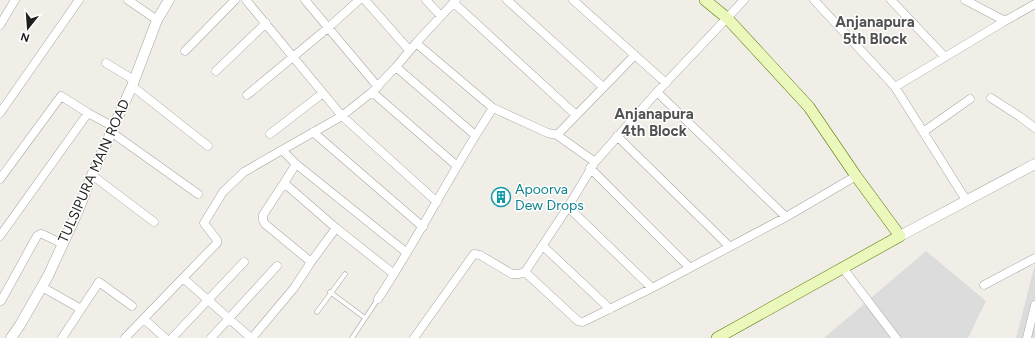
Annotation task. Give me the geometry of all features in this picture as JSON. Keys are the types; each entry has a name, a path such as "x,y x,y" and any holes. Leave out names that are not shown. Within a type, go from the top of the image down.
{"main road":[{"path":"705,0 727,18 809,107 856,176 900,236 717,338"}],"street":[{"path":"0,25 15,0"},
{"path":"0,113 79,0"},
{"path":"128,0 157,20"},
{"name":"TULSIPURA MAIN ROAD","path":"11,338 42,287 78,211 92,175 133,83 157,20 169,0"},
{"path":"185,52 235,0"},
{"path":"246,0 294,56 342,116 437,202"},
{"path":"306,0 329,27 375,89 458,166"},
{"path":"247,95 359,0"},
{"path":"365,0 409,50"},
{"path":"426,0 440,16"},
{"path":"507,0 603,87"},
{"path":"573,0 666,83"},
{"path":"414,338 474,254 480,255 512,274 525,272 568,207 592,165 657,92 744,0"},
{"path":"814,0 895,87 966,200"},
{"path":"891,0 945,57"},
{"path":"965,0 1005,21"},
{"path":"125,338 217,243 204,223 223,192 244,172 342,116 375,89 455,1 576,115"},
{"path":"895,87 1035,4"},
{"path":"216,71 266,23"},
{"path":"416,43 493,108 548,133 557,135 592,165 689,267"},
{"path":"557,135 634,56"},
{"path":"106,63 133,83 208,146"},
{"path":"396,67 475,136"},
{"path":"270,134 323,92"},
{"path":"657,92 786,217"},
{"path":"0,179 61,96 112,130 198,194"},
{"path":"990,98 1035,128"},
{"path":"923,132 970,99"},
{"path":"378,299 493,108"},
{"path":"0,236 88,113"},
{"path":"313,132 423,226"},
{"path":"617,136 729,246"},
{"path":"282,150 296,164 407,253"},
{"path":"296,164 263,216 263,220 265,224 312,262"},
{"path":"900,236 1035,164"},
{"path":"92,175 154,222"},
{"path":"525,272 578,321 583,322 652,288 689,267 786,217 856,176"},
{"path":"284,183 336,228 394,274"},
{"path":"568,207 652,288"},
{"path":"183,278 252,338 294,288 336,228"},
{"path":"0,302 37,236 42,234 62,244"},
{"path":"543,246 610,309"},
{"path":"984,285 1035,258"},
{"path":"172,338 244,262"},
{"path":"211,338 277,266"},
{"path":"843,268 896,338"},
{"path":"62,338 100,282 132,306"},
{"path":"42,287 81,309"},
{"path":"1027,338 1035,305"},
{"path":"144,319 165,338"}],"lane":[{"path":"317,312 344,274"},
{"path":"330,292 365,318"},
{"path":"352,338 378,299"}],"shaded area":[{"path":"926,251 986,301 968,338 824,338"},
{"path":"1035,264 1035,338 1016,338"}],"place":[{"name":"Apoorva Dew Drops","path":"501,197"}],"district":[{"name":"Anjanapura 5th Block","path":"875,30"},
{"name":"Anjanapura 4th Block","path":"654,122"}]}
